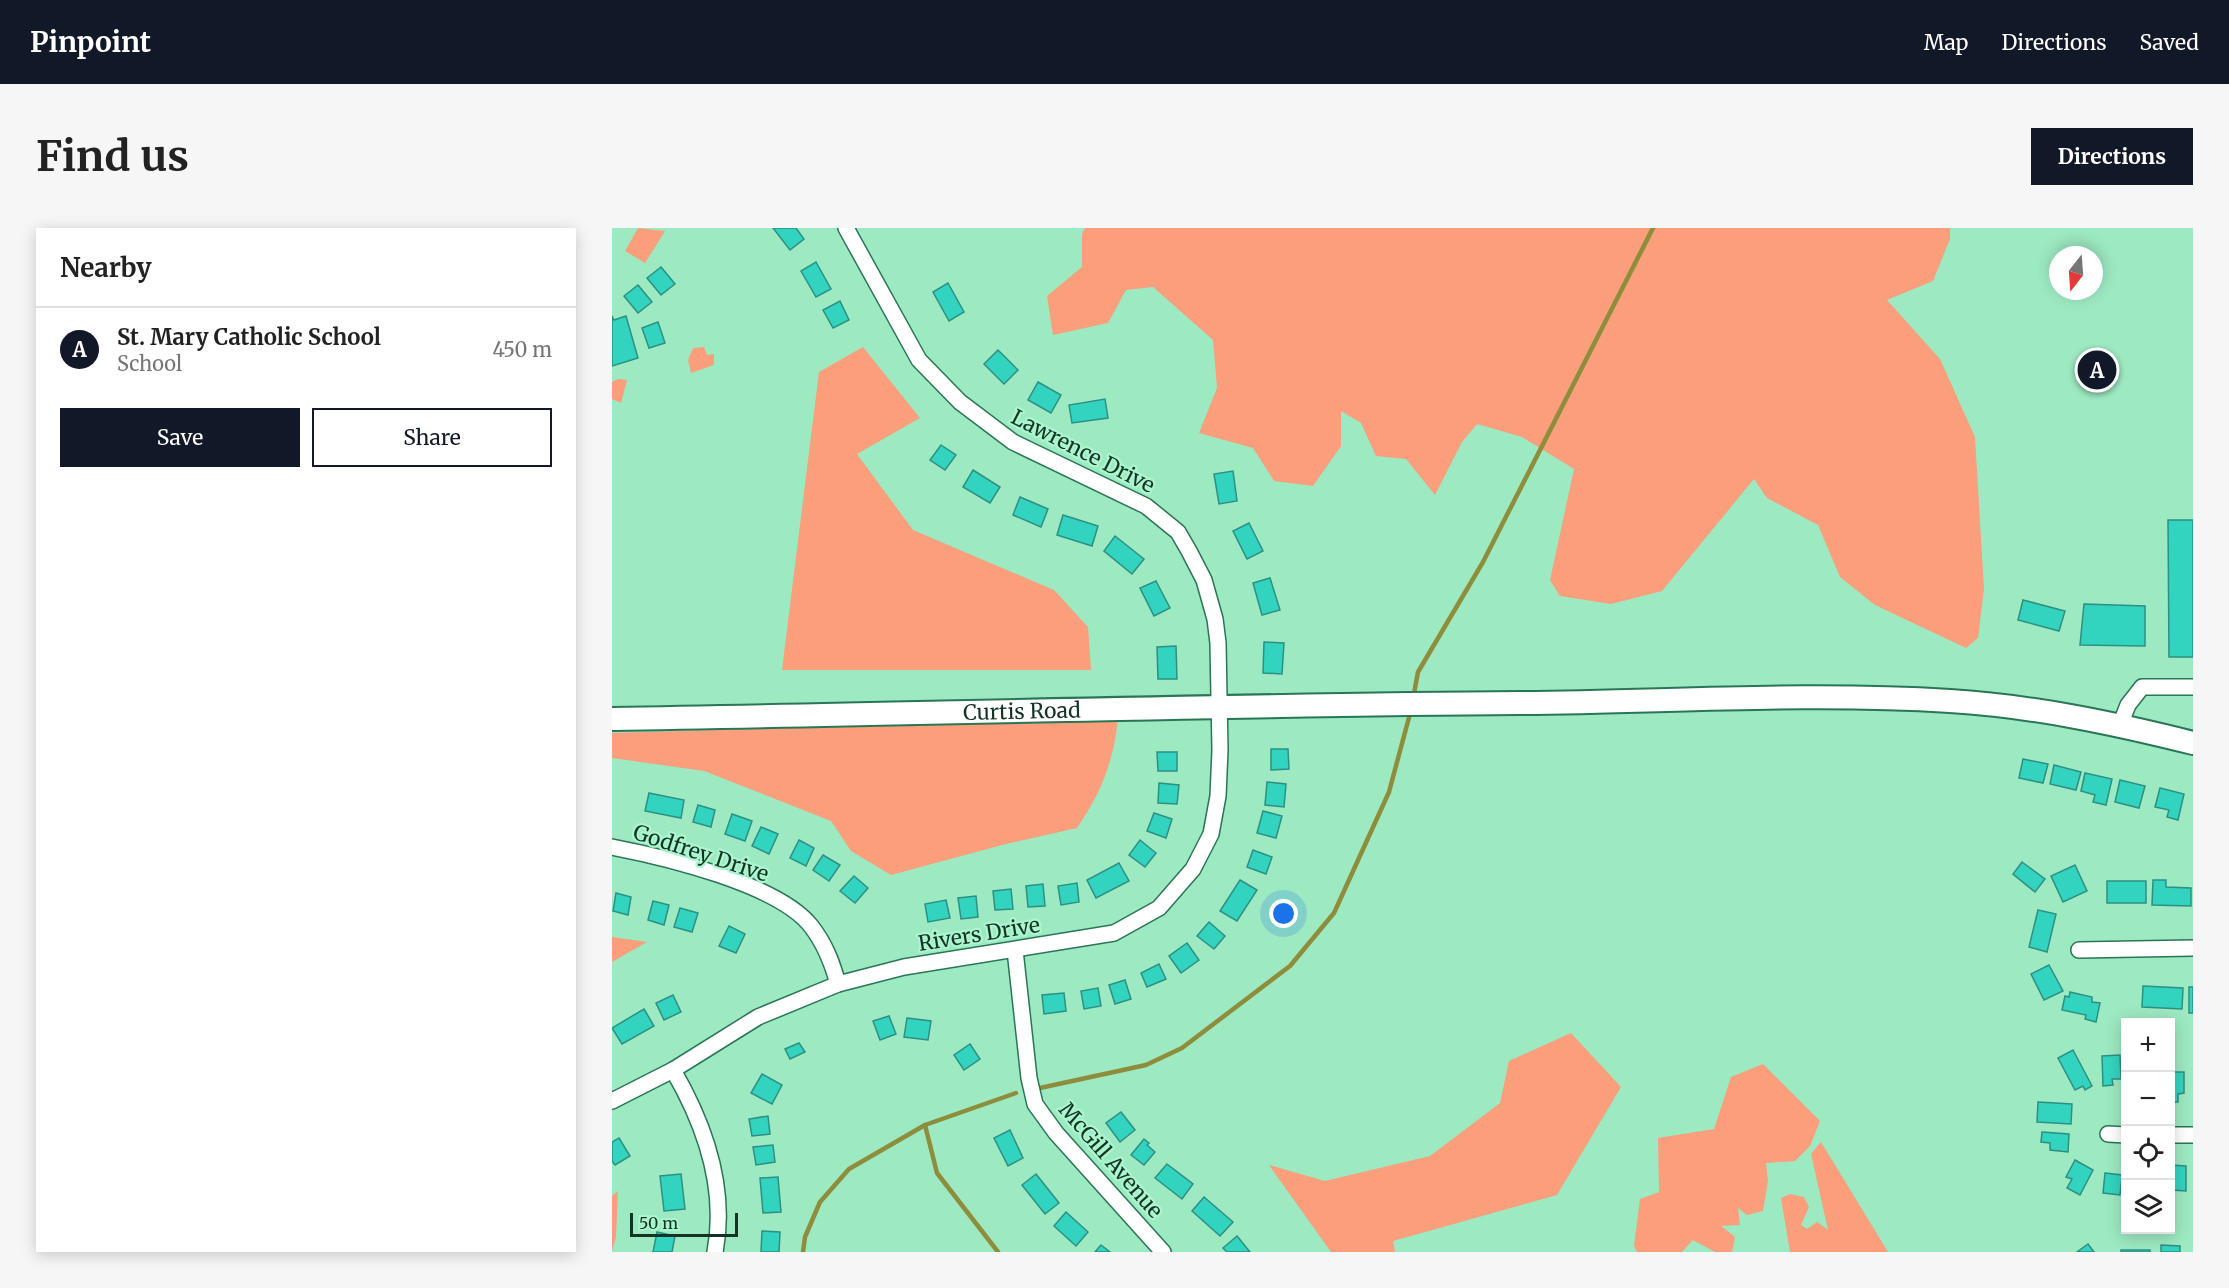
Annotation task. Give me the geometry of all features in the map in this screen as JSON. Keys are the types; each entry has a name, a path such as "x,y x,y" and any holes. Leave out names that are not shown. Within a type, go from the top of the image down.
{"main road":[{"name":"Curtis Road","path":"612,719 1432,703 1767,699 1950,701 2015,708 2120,725 2193,743"}],"street":[{"name":"Lawrence Drive","path":"846,228 919,360 960,402 1013,442 1146,506 1178,532 1204,580 1215,619 1221,708"},
{"path":"2120,725 2128,705 2142,687 2193,687"},
{"name":"Rivers Drive","path":"612,1101 673,1070 758,1017 838,984 904,967 1114,933 1160,908 1192,869 1211,834 1218,796 1221,708"},
{"name":"Godfrey Drive","path":"612,847 652,854 747,885 788,906 810,925 830,955 838,984"},
{"path":"2079,950 2193,948"},
{"name":"McGill Avenue","path":"1015,950 1029,1077 1035,1104 1056,1133 1163,1252"},
{"path":"673,1070 702,1131 712,1165 720,1203 716,1252"},
{"path":"2108,1134 2121,1135"},
{"path":"2175,1135 2193,1135"}],"shaded area":[{"path":"638,228 665,231 645,263 625,251"},
{"path":"1085,228 1950,228 1950,239 1933,281 1887,300 1940,359 1975,437 1984,589 1978,638 1966,648 1875,605 1840,577 1818,525 1767,498 1754,479 1662,591 1611,604 1560,596 1550,580 1574,469 1522,437 1477,424 1462,442 1435,495 1406,459 1376,456 1361,423 1341,411 1341,446 1313,486 1274,481 1253,448 1199,433 1217,388 1213,340 1153,287 1126,290 1108,323 1053,335 1047,296 1082,267 1082,234"},
{"path":"704,347 707,355 714,354 714,365 691,373 688,360 693,348"},
{"path":"863,347 920,418 857,454 913,530 1054,590 1088,627 1091,670 782,670 819,372"},
{"path":"618,379 627,380 621,403 612,399 612,382"},
{"path":"1118,719 1105,776 1077,828 1006,844 891,875 851,851 831,821 704,771 612,758 612,733"},
{"path":"612,937 647,942 612,962"},
{"path":"1571,1033 1621,1087 1557,1195 1393,1241 1395,1252 1331,1252 1269,1165 1325,1181 1430,1156 1500,1103 1509,1061"},
{"path":"1763,1064 1820,1121 1810,1146 1795,1161 1766,1163 1768,1181 1763,1211 1747,1215 1738,1208 1740,1225 1721,1226 1735,1237 1732,1252 1715,1252 1693,1240 1682,1252 1637,1252 1634,1246 1640,1199 1659,1192 1658,1138 1714,1129 1731,1077"},
{"path":"1821,1142 1888,1252 1790,1252 1781,1198 1790,1194 1804,1197 1809,1207 1801,1225 1807,1229 1817,1222 1828,1230 1811,1154"},
{"path":"618,1191 616,1237 612,1251 612,1196"}],"building":[{"path":"773,228 796,228 804,239 790,250"},
{"path":"816,262 831,289 816,297 801,271"},
{"path":"661,267 675,284 661,295 647,278"},
{"path":"948,283 964,312 949,321 933,292"},
{"path":"638,285 652,302 638,313 624,296"},
{"path":"840,301 849,320 833,328 823,310"},
{"path":"612,316 614,320 626,316 638,358 612,366"},
{"path":"658,322 665,343 649,348 642,328"},
{"path":"998,350 1018,370 1004,384 984,364"},
{"path":"1038,382 1061,395 1051,413 1028,400"},
{"path":"1105,399 1108,418 1072,423 1069,405"},
{"path":"941,445 956,455 945,470 930,460"},
{"path":"973,470 1000,487 990,503 963,487"},
{"path":"1233,471 1237,501 1219,504 1214,474"},
{"path":"1020,497 1048,509 1041,527 1013,515"},
{"path":"1063,515 1098,526 1092,546 1057,535"},
{"path":"2168,520 2193,520 2193,657 2169,657"},
{"path":"1249,523 1263,551 1247,559 1233,531"},
{"path":"1115,536 1144,559 1132,574 1104,551"},
{"path":"1270,578 1280,610 1262,615 1253,583"},
{"path":"1156,581 1170,608 1154,616 1140,588"},
{"path":"2023,600 2065,611 2059,631 2018,620"},
{"path":"2084,604 2145,606 2145,646 2080,645"},
{"path":"1264,642 1284,643 1282,674 1263,673"},
{"path":"1176,646 1177,679 1158,679 1157,647"},
{"path":"1271,749 1288,749 1289,769 1271,770"},
{"path":"1157,752 1177,752 1177,771 1158,771"},
{"path":"2023,759 2048,764 2043,783 2019,778"},
{"path":"2054,765 2081,772 2076,790 2050,784"},
{"path":"2085,773 2112,779 2106,805 2093,802 2095,795 2081,791"},
{"path":"2120,780 2145,786 2139,808 2115,802"},
{"path":"1267,782 1286,784 1284,807 1265,805"},
{"path":"1159,783 1179,785 1177,804 1158,803"},
{"path":"2160,788 2184,794 2178,820 2167,817 2169,810 2155,807"},
{"path":"649,793 684,800 681,818 645,811"},
{"path":"698,805 715,810 711,827 693,822"},
{"path":"1263,811 1282,816 1276,838 1257,833"},
{"path":"1154,813 1172,819 1166,838 1147,831"},
{"path":"732,814 752,821 745,841 725,834"},
{"path":"761,827 778,834 769,854 752,846"},
{"path":"799,840 814,848 806,866 790,858"},
{"path":"1140,840 1156,853 1145,867 1129,855"},
{"path":"1253,850 1272,857 1266,874 1247,867"},
{"path":"823,855 840,865 829,881 813,870"},
{"path":"2022,862 2045,879 2035,892 2013,874"},
{"path":"1119,863 1129,881 1096,898 1087,880"},
{"path":"2075,865 2087,891 2063,902 2051,876"},
{"path":"854,876 868,888 855,903 840,891"},
{"path":"1240,880 1257,890 1237,921 1220,911"},
{"path":"2153,880 2166,880 2166,887 2191,888 2191,906 2152,905"},
{"path":"2107,881 2146,881 2146,903 2107,903"},
{"path":"1077,883 1079,902 1061,905 1058,886"},
{"path":"1043,884 1045,906 1028,907 1026,886"},
{"path":"1011,889 1013,909 995,910 993,891"},
{"path":"616,893 631,897 628,915 613,911"},
{"path":"976,896 978,917 961,919 958,898"},
{"path":"946,900 950,918 928,922 925,904"},
{"path":"653,901 669,905 664,925 648,920"},
{"path":"680,908 698,913 692,932 674,927"},
{"path":"2038,910 2056,914 2047,952 2029,947"},
{"path":"1209,922 1225,936 1214,949 1197,936"},
{"path":"729,926 745,934 736,953 719,946"},
{"path":"1187,943 1199,960 1181,973 1169,956"},
{"path":"1159,964 1166,979 1147,987 1141,973"},
{"path":"2049,965 2063,991 2044,1000 2031,974"},
{"path":"1125,980 1131,999 1115,1004 1109,985"},
{"path":"2143,986 2183,988 2182,1009 2142,1007"},
{"path":"2189,987 2193,987 2193,1013 2189,1013"},
{"path":"1098,988 1101,1006 1084,1009 1081,991"},
{"path":"2070,992 2092,997 2092,1002 2100,1003 2096,1022 2085,1019 2086,1015 2062,1010 2065,996 2069,997"},
{"path":"1064,993 1066,1011 1044,1014 1042,995"},
{"path":"673,995 681,1012 664,1020 656,1003"},
{"path":"644,1009 654,1026 622,1044 612,1028"},
{"path":"889,1016 896,1034 880,1040 873,1021"},
{"path":"907,1018 931,1021 928,1040 904,1037"},
{"path":"799,1043 805,1052 790,1059 785,1049"},
{"path":"970,1044 980,1059 964,1070 954,1055"},
{"path":"2073,1050 2092,1086 2085,1090 2083,1086 2075,1090 2058,1058"},
{"path":"2120,1055 2121,1079 2112,1079 2113,1085 2103,1086 2102,1056"},
{"path":"2175,1072 2184,1072 2184,1093 2178,1094 2178,1102 2175,1102"},
{"path":"762,1074 782,1085 772,1104 751,1093"},
{"path":"2038,1102 2072,1104 2071,1124 2037,1122"},
{"path":"1121,1112 1135,1130 1120,1142 1106,1123"},
{"path":"768,1116 770,1134 752,1136 749,1119"},
{"path":"1010,1130 1023,1158 1008,1166 994,1138"},
{"path":"2042,1132 2069,1134 2068,1152 2050,1150 2050,1143 2041,1142"},
{"path":"619,1138 630,1156 615,1165 612,1161 612,1142"},
{"path":"1144,1139 1155,1152 1144,1165 1131,1155"},
{"path":"773,1145 775,1162 756,1165 753,1147"},
{"path":"2075,1160 2093,1170 2080,1195 2067,1188 2072,1179 2066,1177"},
{"path":"1167,1164 1193,1184 1182,1199 1155,1178"},
{"path":"2175,1165 2186,1166 2186,1191 2175,1190"},
{"path":"2105,1173 2121,1175 2120,1195 2103,1193"},
{"path":"681,1174 685,1209 664,1211 660,1176"},
{"path":"1036,1174 1059,1203 1045,1214 1022,1185"},
{"path":"778,1177 781,1212 763,1213 760,1178"},
{"path":"1204,1197 1233,1222 1220,1236 1192,1211"},
{"path":"1066,1212 1088,1232 1076,1246 1054,1226"},
{"path":"762,1231 780,1232 779,1252 761,1252"},
{"path":"657,1232 675,1236 672,1252 653,1252"},
{"path":"1237,1236 1250,1252 1227,1252 1223,1248"},
{"path":"2088,1244 2094,1252 2077,1252"},
{"path":"1101,1245 1110,1252 1095,1252"},
{"path":"2161,1245 2180,1246 2180,1252 2161,1252"},
{"path":"2121,1250 2150,1250 2150,1252 2121,1252"}],"waterway":[{"path":"1413,699 1418,672 1483,562 1653,228"},
{"path":"1040,1088 1146,1065 1182,1048 1290,966 1334,913 1389,792 1411,710"},
{"path":"803,1252 805,1237 820,1202 849,1169 925,1125 1016,1093"},
{"path":"925,1125 937,1173 998,1252"}],"place":[{"name":"St. Mary Catholic School","path":"2097,370"}]}
